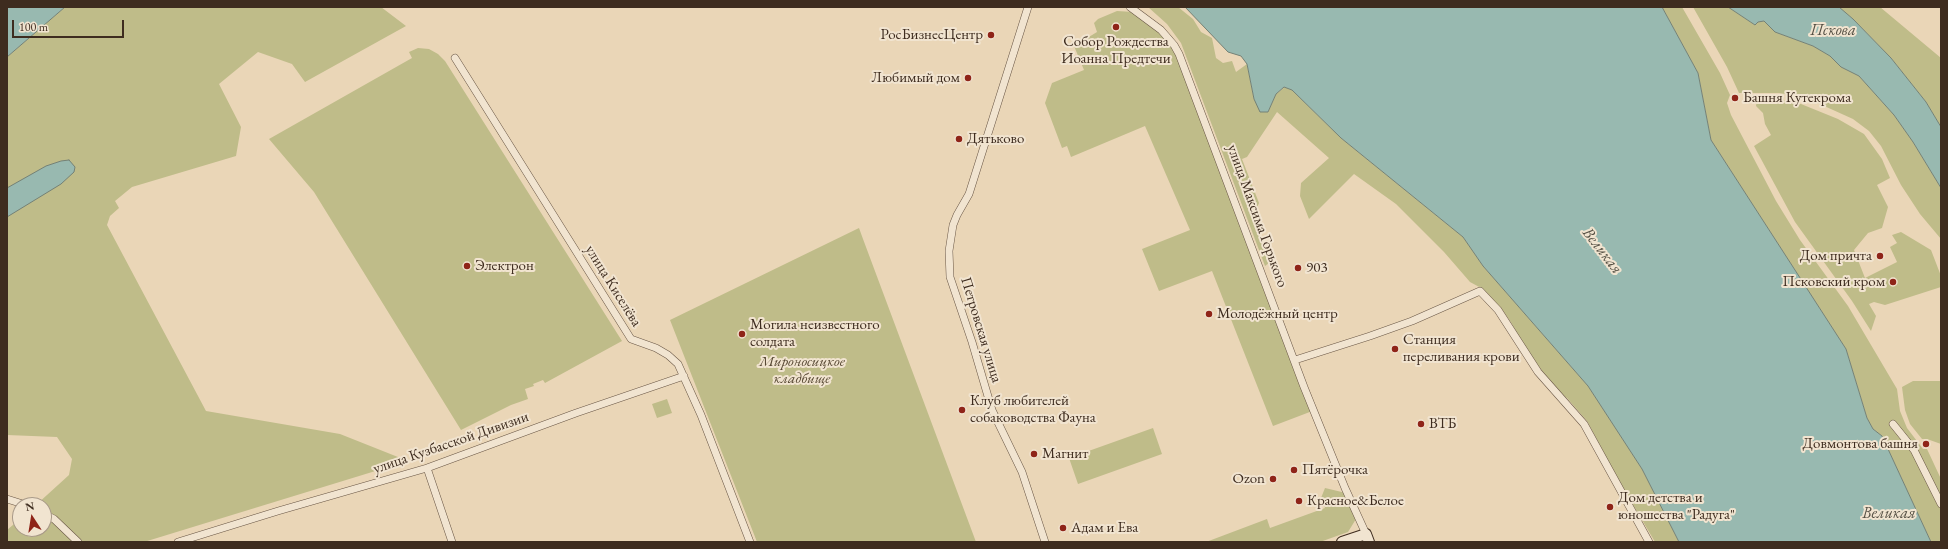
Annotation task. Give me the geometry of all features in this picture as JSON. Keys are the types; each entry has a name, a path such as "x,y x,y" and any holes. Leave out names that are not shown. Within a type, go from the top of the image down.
{"main road":[{"path":"1342,542 1367,538"}],"street":[{"name":"Петровская улица","path":"1028,7 969,194 953,225 949,251 950,277 972,342 992,410 1022,472 1045,542"},
{"name":"улица Максима Горького","path":"1130,7 1161,30 1174,44 1179,54 1294,360 1345,488 1367,538"},
{"name":"улица Киселёва","path":"455,58 631,339 656,348 668,355 678,364 701,415 750,542"},
{"path":"1294,360 1412,321 1480,291 1498,310 1538,372 1584,424 1649,542"},
{"name":"улица Кузбасской Дивизии","path":"178,542 292,506 427,468 576,413 684,376"},
{"path":"1893,424 1914,450 1941,504"},
{"path":"427,468 452,542"},
{"path":"52,518 78,542"}],"green space":[{"path":"65,7 381,7 406,26 305,82 292,64 258,52 219,84 241,127 236,156 132,187 115,201 119,208 110,216 107,225 206,411 340,434 408,461 144,542 7,542 7,530 12,526 12,537 52,537 52,497 45,497 69,475 72,459 57,437 7,435 7,57"},
{"path":"1148,7 1178,7 1193,19 1201,32 1212,38 1216,58 1223,63 1232,61 1236,72 1247,64 1254,99 1268,112 1276,94 1285,87 1292,90 1341,138 1463,237 1483,266 1588,386 1642,469 1679,542 1655,542 1615,474 1587,421 1567,398 1561,395 1541,370 1520,340 1512,324 1501,308 1483,289 1470,282 1444,252 1396,204 1354,174 1309,219 1300,196 1301,183 1329,158 1277,112 1247,157 1242,159 1259,203 1253,217 1269,263 1265,266 1181,43 1167,24"},
{"path":"1662,7 1682,7 1720,73 1730,95 1727,103 1731,115 1776,201 1800,240 1848,306 1897,389 1900,411 1907,428 1923,449 1927,449 1941,479 1941,542 1931,542 1882,436 1873,429 1867,418 1846,349 1711,140 1698,73"},
{"path":"1693,7 1728,7 1755,25 1758,22 1764,21 1775,32 1813,46 1830,56 1841,67 1859,76 1894,115 1913,142 1941,188 1941,239 1920,214 1901,185 1881,146 1869,131 1853,119 1822,105 1792,95 1779,93 1739,93 1727,67"},
{"path":"1839,7 1880,7 1941,58 1941,127 1926,102 1891,58 1853,19"},
{"path":"1117,11 1133,12 1160,33 1176,54 1315,410 1273,426 1212,271 1159,291 1142,249 1190,230 1145,126 1071,157 1067,146 1062,148 1045,103 1052,83 1084,70 1074,46 1097,32 1094,23 1098,19"},
{"name":"Электрон","path":"418,48 429,49 438,54 445,61 622,341 545,383 543,380 533,384 534,386 525,389 528,399 511,405 461,430 314,192 269,139 412,58 409,52"},
{"path":"1757,99 1778,99 1801,104 1838,119 1864,134 1882,159 1890,178 1877,185 1888,207 1882,228 1868,233 1854,250 1865,278 1897,262 1890,247 1897,243 1892,235 1901,232 1931,250 1941,276 1941,287 1885,305 1874,302 1869,304 1876,316 1871,331 1852,301 1795,222 1754,146 1771,135 1765,124 1763,113 1756,106"},
{"name":"Мироносицкое кладбище","path":"859,228 976,542 757,542 670,320"},
{"path":"1913,381 1941,381 1941,444 1927,439 1922,439 1910,424 1905,410 1902,387"},
{"path":"667,399 672,413 657,418 652,404"},
{"path":"1153,428 1162,454 1078,484 1069,458"},
{"path":"1325,488 1346,493 1356,519 1348,532 1320,542 1206,542 1267,519 1270,528 1325,508 1321,498"}],"water":[{"path":"7,7 65,7 7,57"},
{"name":"Великая","path":"1185,7 1662,7 1698,73 1711,140 1846,349 1867,418 1873,429 1882,436 1931,542 1679,542 1642,469 1588,386 1483,266 1463,237 1341,138 1292,90 1284,87 1276,94 1268,112 1260,112 1254,99 1247,64 1241,56 1228,52"},
{"name":"Пскова","path":"1728,7 1839,7 1853,19 1891,58 1926,102 1941,127 1941,188 1913,142 1894,115 1859,76 1841,67 1830,56 1813,46 1775,32 1764,21 1758,22 1755,25"},
{"path":"69,160 75,167 74,172 61,184 7,217 7,188 46,166"}],"place":[{"name":"Собор Рождества Иоанна Предтечи","path":"1116,27"},
{"name":"РосБизнесЦентр","path":"991,35"},
{"name":"Любимый дом","path":"968,78"},
{"name":"Башня Кутекрома","path":"1735,98"},
{"name":"Дятьково","path":"959,139"},
{"name":"Дом причта","path":"1880,256"},
{"name":"Электрон","path":"467,266"},
{"name":"903","path":"1298,268"},
{"name":"Псковский кром","path":"1893,282"},
{"name":"Молодёжный центр","path":"1209,314"},
{"name":"Могила неизвестного солдата","path":"742,334"},
{"name":"Станция переливания крови","path":"1395,349"},
{"name":"Клуб любителей собаководства Фауна","path":"962,410"},
{"name":"ВТБ","path":"1421,424"},
{"name":"Довмонтова башня","path":"1926,444"},
{"name":"Магнит","path":"1034,454"},
{"name":"Пятёрочка","path":"1294,470"},
{"name":"Ozon","path":"1273,479"},
{"name":"Красное&Белое","path":"1299,501"},
{"name":"Дом детства и юношества \"Радуга\"","path":"1610,507"},
{"name":"Адам и Ева","path":"1063,528"}]}
